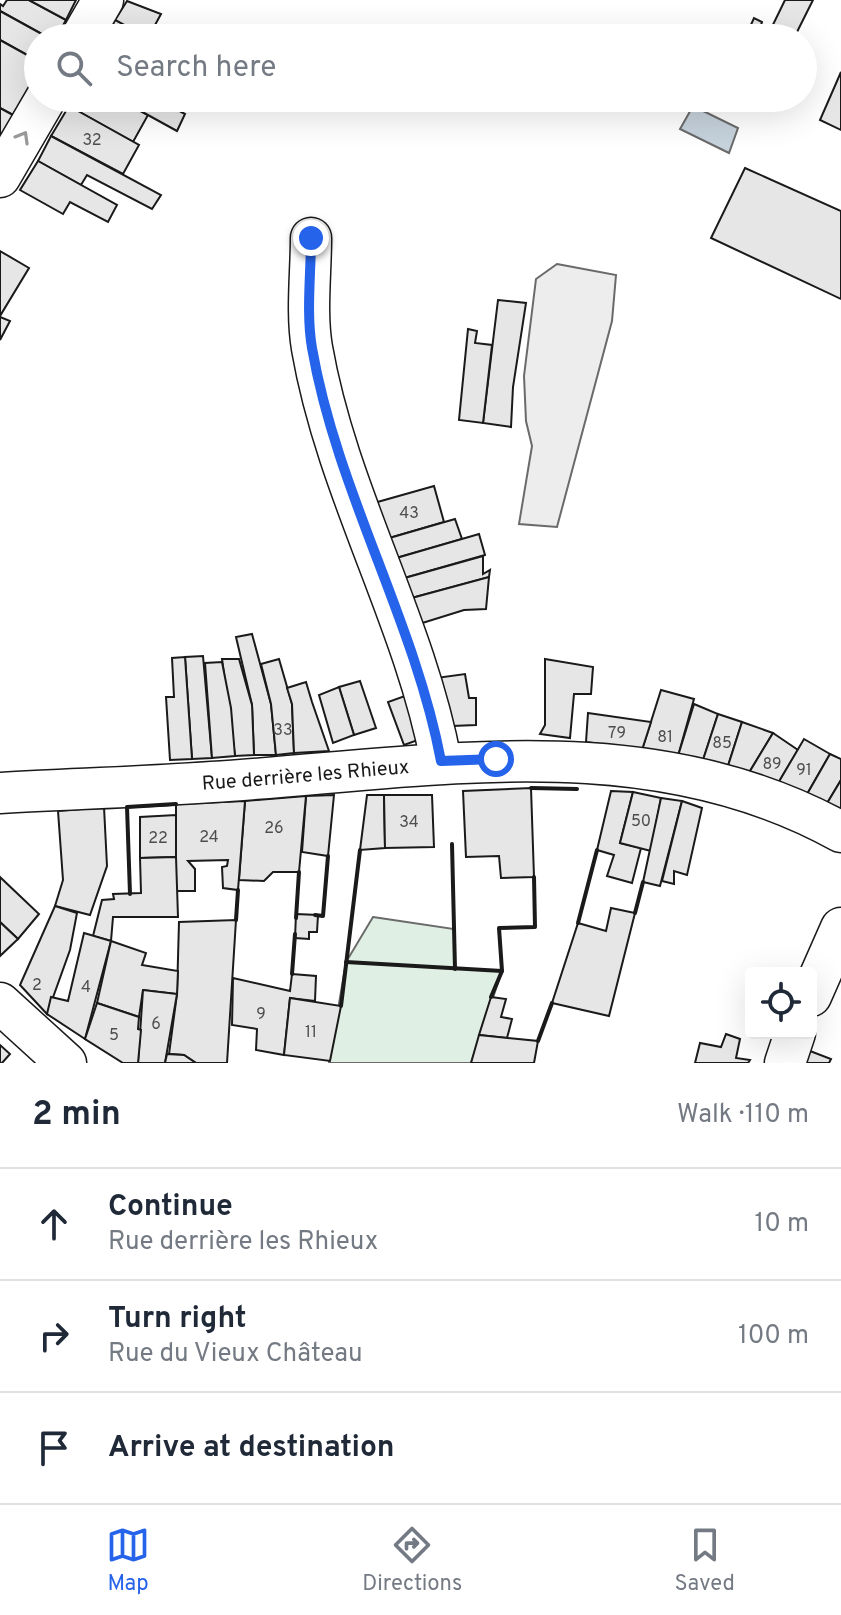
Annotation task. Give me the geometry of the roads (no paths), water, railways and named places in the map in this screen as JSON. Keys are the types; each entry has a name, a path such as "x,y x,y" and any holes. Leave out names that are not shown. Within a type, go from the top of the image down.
{"street":[{"path":"89,24 103,0"},
{"path":"0,177 38,112"},
{"path":"311,238 312,345 338,457 432,713 441,761"},
{"name":"Rue derrière les Rhieux","path":"0,793 211,782 441,761 604,764 714,782 811,815 841,832"},
{"path":"817,982 841,928"},
{"path":"0,1003 66,1063"},
{"path":"785,1063 793,1039"}]}
